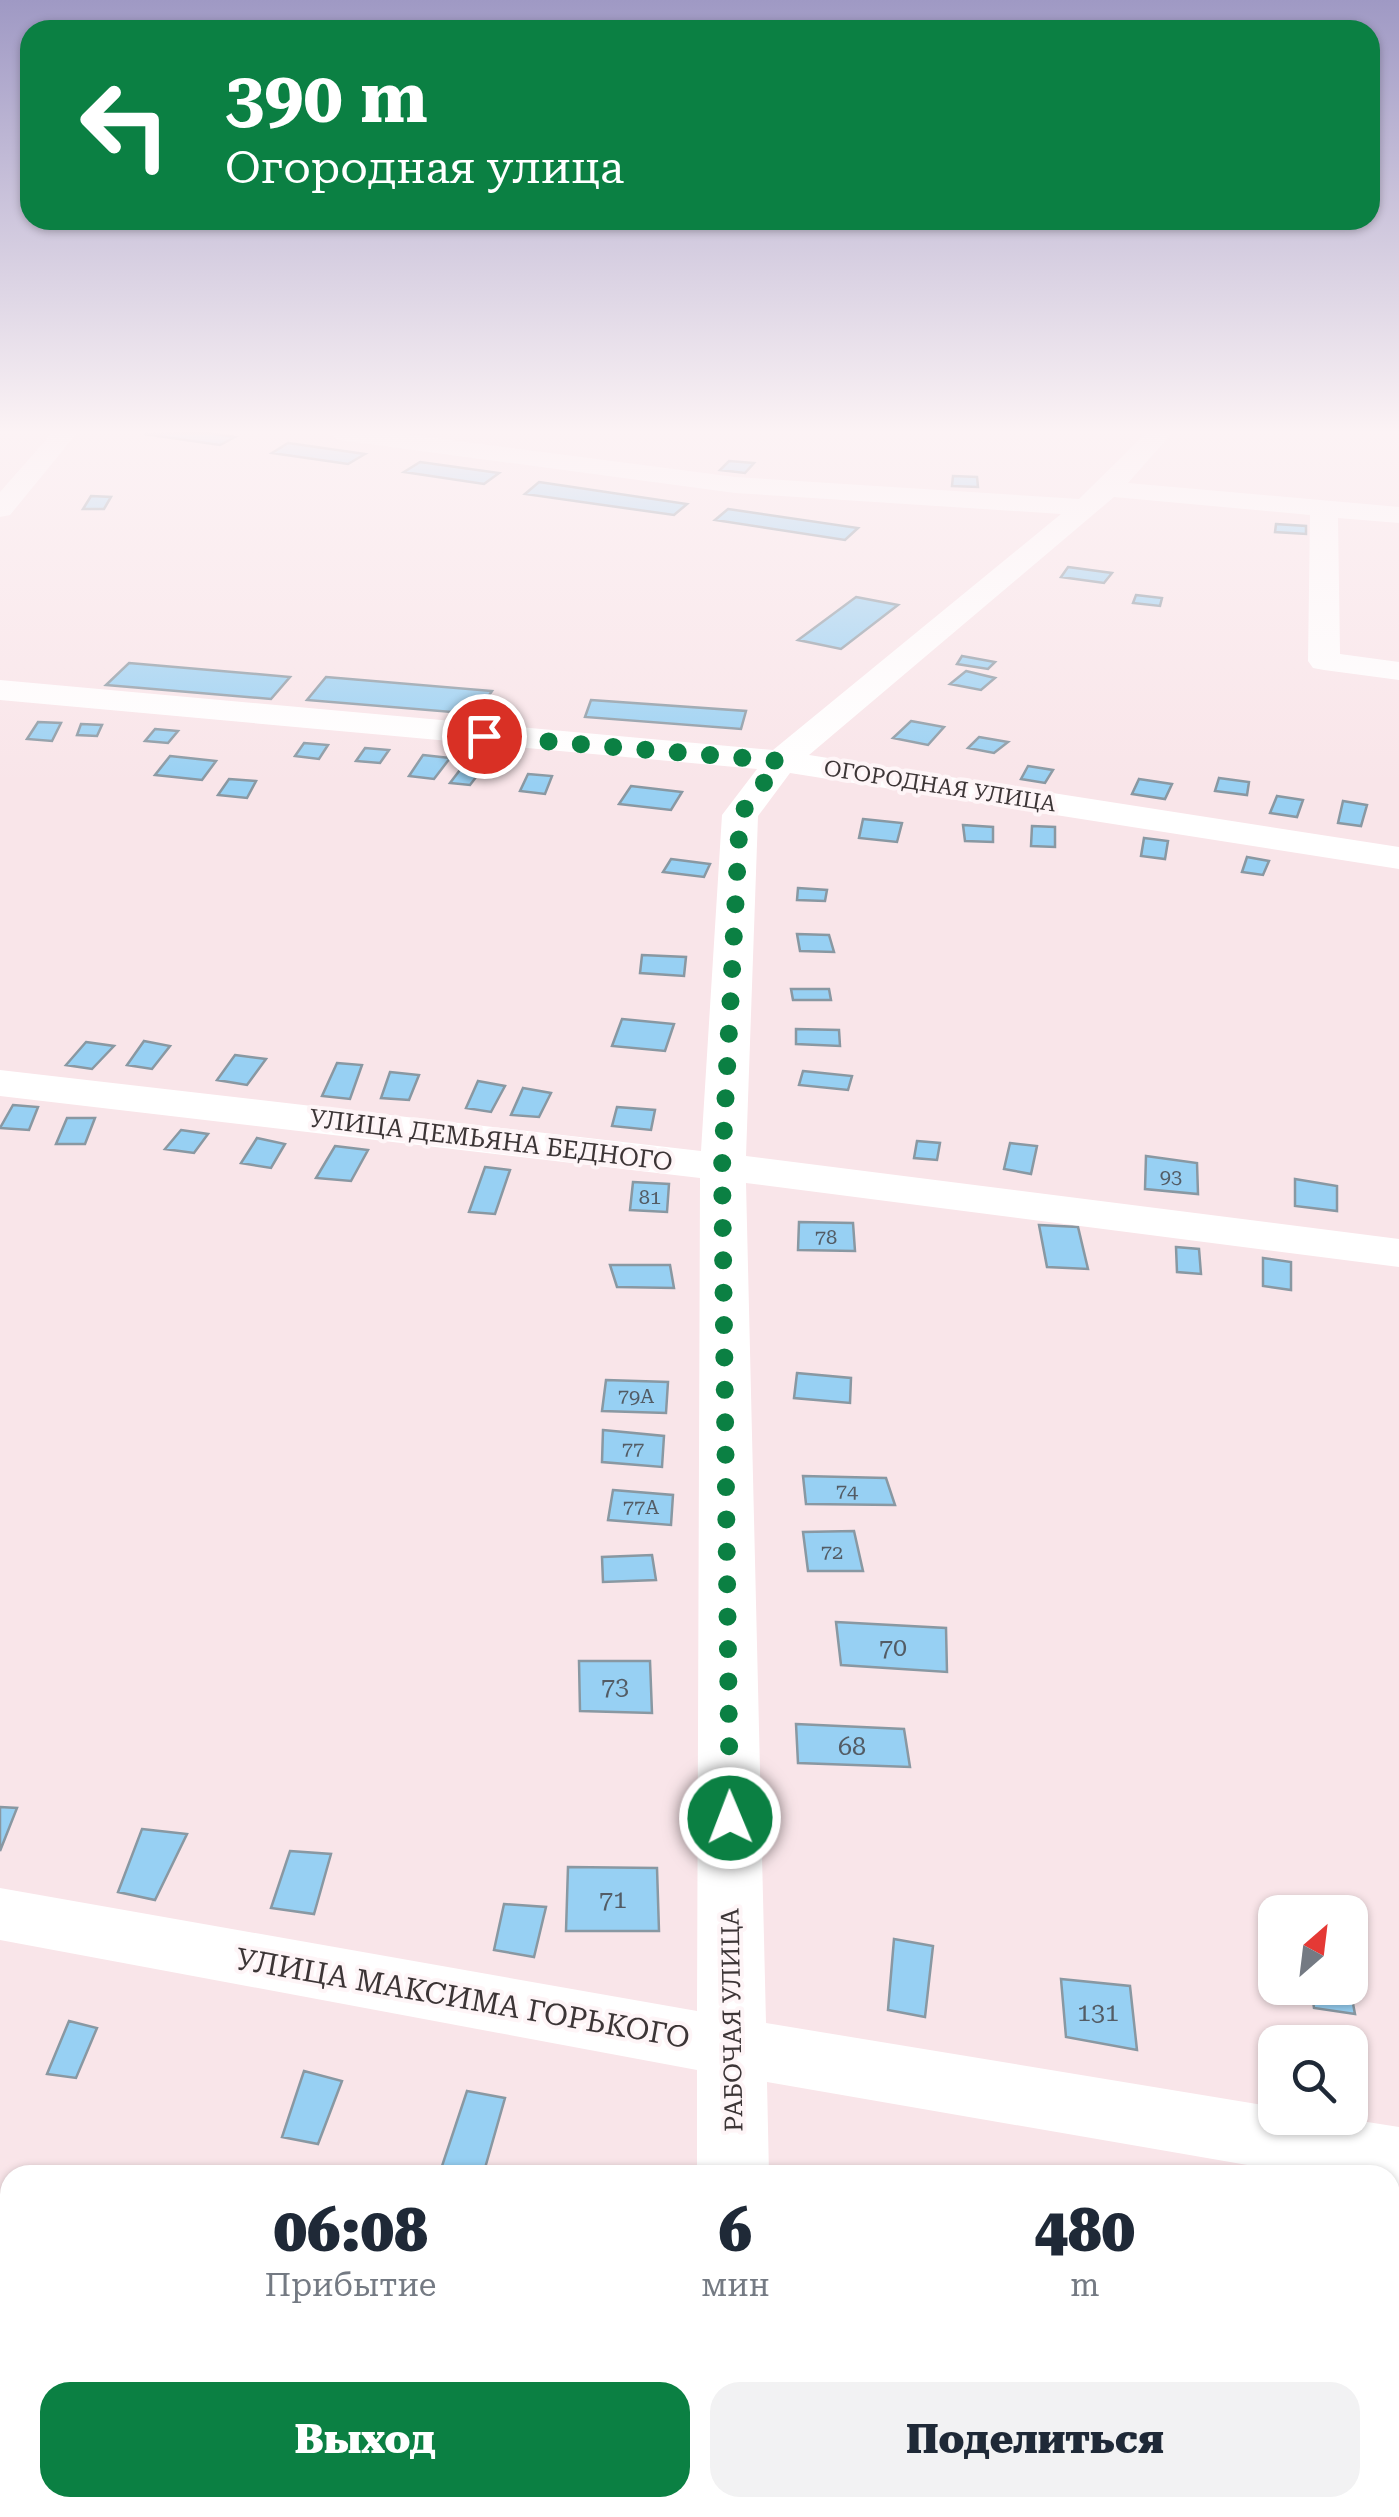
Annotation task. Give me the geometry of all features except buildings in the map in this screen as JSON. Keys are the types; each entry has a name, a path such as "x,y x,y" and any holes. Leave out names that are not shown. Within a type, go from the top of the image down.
{"street":[{"name":"РАБОЧАЯ УЛИЦА","path":"733,2165 722,1167 740,815 780,761 1034,550"},
{"path":"1324,550 1324,661 1399,671"},
{"name":"ОГОРОДНАЯ УЛИЦА","path":"0,690 780,761 1399,858"},
{"name":"УЛИЦА ДЕМЬЯНА БЕДНОГО","path":"0,1084 722,1167 1399,1253"},
{"name":"УЛИЦА МАКСИМА ГОРЬКОГО","path":"0,1914 732,2048 1399,2159"}],"route":[{"path":"484,736 780,761 740,815 722,1167 730,1818"}]}
